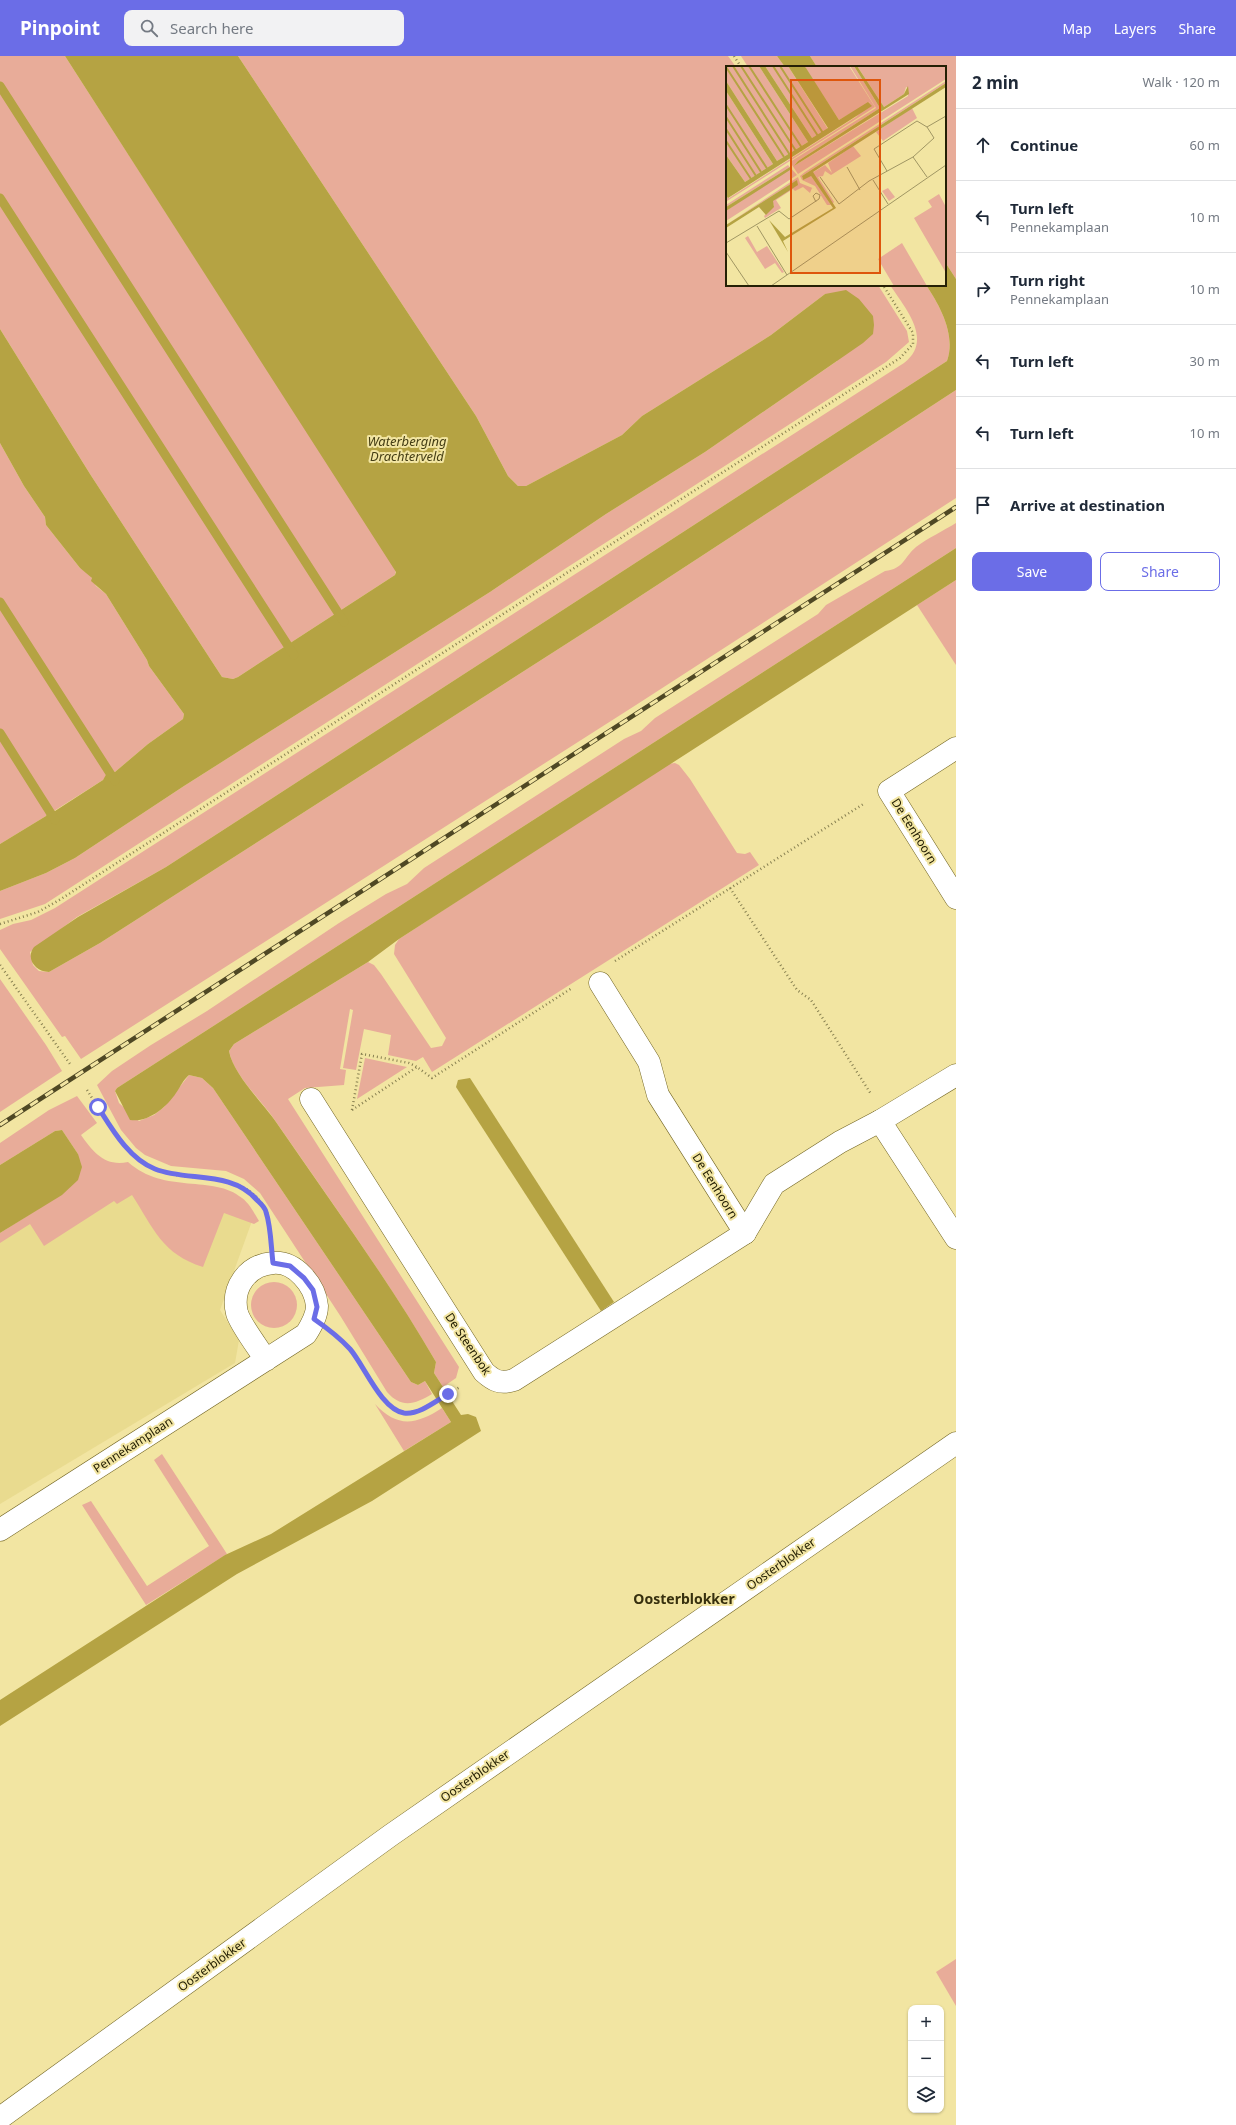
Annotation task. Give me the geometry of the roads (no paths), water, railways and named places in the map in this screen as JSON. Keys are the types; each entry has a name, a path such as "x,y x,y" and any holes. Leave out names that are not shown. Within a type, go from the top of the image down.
{"street":[{"name":"De Eenhoorn","path":"956,748 889,791 956,898"},
{"name":"De Eenhoorn","path":"600,983 649,1062 658,1095 745,1233 774,1184 840,1142 880,1121 956,1075"},
{"name":"De Steenbok","path":"311,1099 484,1372 493,1381 504,1383 514,1380 745,1233"},
{"path":"880,1121 956,1238"},
{"name":"Pennekamplaan","path":"0,1530 266,1360 306,1334 314,1319 317,1307 313,1290 304,1278 290,1266 273,1263 256,1268 242,1278 236,1303 237,1314 266,1360"},
{"name":"Oosterblokker","path":"0,2118 397,1831 956,1443"}],"water":[{"name":"Waterberging Drachterveld","path":"65,56 238,56 476,416 508,476 518,486 526,486 622,435 642,416 771,335 825,294 846,290 859,299 873,316 873,334 863,343 705,452 606,514 490,592 184,786 75,858 46,873 0,891 0,844 46,816 49,810 55,811 103,780 107,773 115,772 148,744 183,719 184,714 149,666 147,660 106,594 91,581 92,578 80,568 46,525 45,517 24,486 0,443 0,329 90,474 222,677 233,679 238,677 395,575 396,572"},
{"path":"777,56 810,56 816,66 784,66"},
{"path":"946,264 956,279 956,390 599,623 100,943 49,972 40,970 33,964 31,956 34,947 78,917 166,867 947,361 950,342 946,322 927,286 946,286"},
{"path":"956,548 956,580 399,939 368,962 234,1044 229,1051 236,1069 276,1122 358,1240 418,1331 436,1362 434,1373 461,1415 468,1414 476,1417 481,1431 372,1501 237,1574 0,1726 0,1700 225,1555 271,1534 451,1422 425,1381 418,1385 411,1382 213,1088 202,1078 189,1075 168,1104 156,1113 144,1119 130,1120 115,1091 117,1088"},
{"path":"470,1078 614,1302 601,1311 456,1087 458,1080"},
{"path":"62,1130 78,1154 82,1167 78,1180 62,1195 0,1233 0,1165 55,1131"}],"waterway":[{"path":"0,86 344,622"},
{"path":"0,198 294,655"},
{"path":"0,602 115,781"},
{"path":"0,733 55,820"}],"railway":[{"path":"0,1125 956,507"}],"district":[{"name":"Oosterblokker","path":"684,1599"}]}
